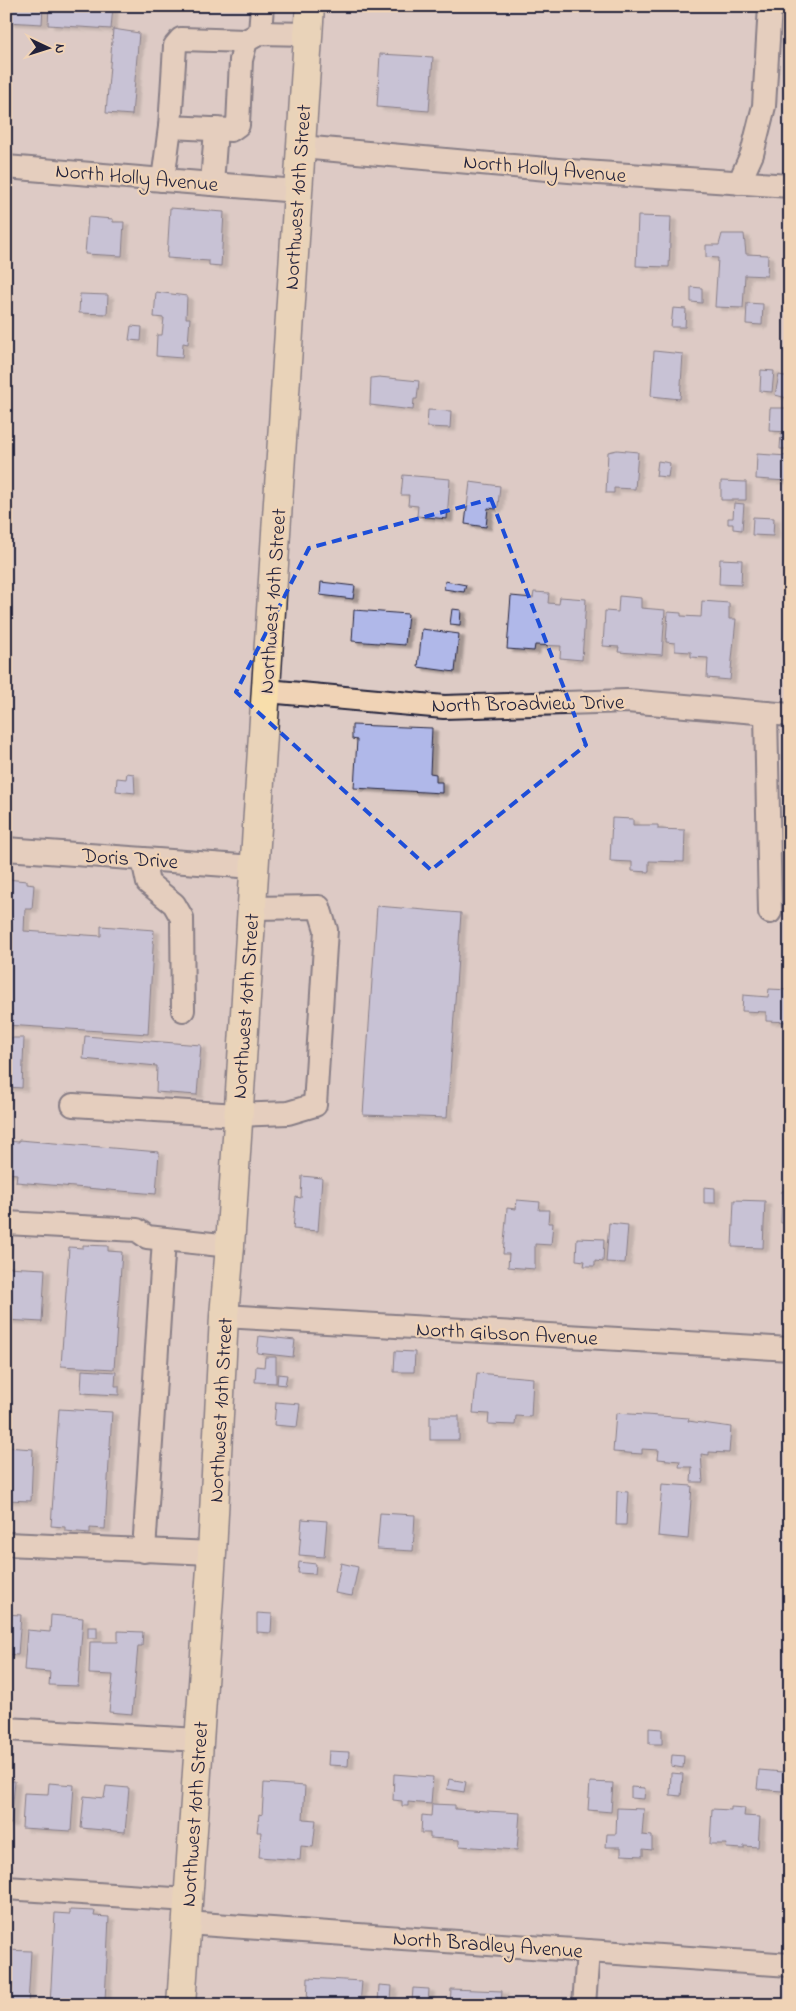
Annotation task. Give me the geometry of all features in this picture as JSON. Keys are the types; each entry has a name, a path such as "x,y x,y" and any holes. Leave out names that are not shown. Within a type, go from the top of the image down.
{"main road":[{"name":"Northwest 10th Street","path":"181,2005 212,1553 224,1316 267,691 310,6"}],"street":[{"path":"170,127 224,130 238,125 242,60 253,37 262,6"},
{"path":"739,183 752,154 764,106 770,6"},
{"path":"163,180 170,127 175,46 181,39 308,34"},
{"path":"212,184 224,130"},
{"name":"North Holly Avenue","path":"301,147 790,186"},
{"name":"North Holly Avenue","path":"6,167 298,190"},
{"name":"North Broadview Drive","path":"267,691 444,707 627,701 790,715"},
{"path":"766,713 770,912"},
{"name":"Doris Drive","path":"6,848 254,867"},
{"path":"143,859 148,884 174,904 182,918 183,1010"},
{"path":"72,1105 238,1115 288,1113 315,1105 326,930 319,907 251,908"},
{"path":"6,1223 137,1230 147,1237 230,1246"},
{"path":"144,1552 164,1239"},
{"name":"North Gibson Avenue","path":"224,1316 790,1349"},
{"path":"6,1544 144,1552 212,1553"},
{"path":"6,1729 199,1740"},
{"name":"North Bradley Avenue","path":"6,1888 187,1911 588,1951 790,1965"},
{"path":"584,2005 588,1951"}],"highlighted area":[{"path":"491,499 586,745 431,870 236,692 309,548"}],"building":[{"path":"6,6 43,6 42,24 6,22"},
{"path":"49,6 113,6 111,29 48,25"},
{"path":"113,29 139,33 132,115 106,113"},
{"path":"380,54 433,57 429,111 377,107"},
{"path":"170,208 224,212 221,266 209,265 209,261 167,258"},
{"path":"638,216 671,217 669,267 636,266"},
{"path":"88,217 113,219 113,222 124,222 122,256 85,254"},
{"path":"722,234 744,234 746,254 768,255 767,276 745,275 743,308 715,307 718,258 706,257 706,245 719,245"},
{"path":"691,287 702,288 702,303 691,302"},
{"path":"156,292 187,296 186,318 190,318 188,344 183,343 182,358 156,356 157,335 162,335 164,318 154,317"},
{"path":"80,294 108,295 107,314 79,313"},
{"path":"747,303 763,304 762,325 746,324"},
{"path":"673,308 686,309 685,327 671,327"},
{"path":"131,326 142,327 141,341 129,340"},
{"path":"654,351 683,354 680,399 651,396"},
{"path":"761,370 774,371 772,392 760,391"},
{"path":"779,375 790,377 787,398 775,395"},
{"path":"371,378 419,381 417,399 414,399 413,410 370,405"},
{"path":"770,408 790,408 790,432 769,431"},
{"path":"428,410 451,411 450,428 427,427"},
{"path":"781,434 790,434 790,449 780,449"},
{"path":"617,450 638,452 635,489 614,488 614,493 606,493 608,452"},
{"path":"757,454 788,456 790,469 788,469 787,481 756,479"},
{"path":"658,461 670,463 668,477 656,476"},
{"path":"403,475 450,479 447,519 417,516 418,506 408,505 409,495 401,495"},
{"path":"721,481 746,482 746,500 721,500"},
{"path":"470,482 500,486 498,506 496,509 488,508 486,527 465,524"},
{"path":"734,503 744,504 742,530 733,529 733,524 728,524 728,518 733,518"},
{"path":"753,517 774,518 773,536 752,535"},
{"path":"720,559 742,560 741,585 719,584"},
{"path":"445,581 466,585 464,592 444,589"},
{"path":"321,582 355,586 353,599 320,595"},
{"path":"534,592 549,593 548,603 559,604 560,597 586,599 582,660 560,658 561,646 535,645 534,651 507,649 511,596 533,598"},
{"path":"619,596 641,598 641,608 665,610 662,655 618,652 619,647 603,646 605,611 618,612"},
{"path":"702,601 729,603 729,619 736,619 730,680 707,678 708,658 691,657 691,652 675,651 675,643 666,642 668,612 681,613 681,616 701,617"},
{"path":"452,609 461,610 460,625 450,624"},
{"path":"354,610 408,614 405,645 352,641"},
{"path":"422,629 459,634 455,672 418,667"},
{"path":"352,725 432,728 430,773 436,774 436,782 442,782 442,793 354,788 357,740 352,739"},
{"path":"127,773 134,774 135,793 116,791 117,778 126,779"},
{"path":"612,818 633,819 633,825 658,825 658,829 685,830 684,862 649,861 649,872 632,871 632,862 610,861"},
{"path":"6,879 27,881 27,884 34,885 32,909 25,909 24,931 101,936 101,926 154,930 148,1034 6,1025"},
{"path":"377,906 461,913 447,1118 363,1115"},
{"path":"769,989 790,990 790,1022 766,1021 766,1012 742,1011 743,995 768,997"},
{"path":"85,1036 201,1045 197,1095 156,1092 157,1066 83,1059"},
{"path":"9,1038 24,1038 22,1088 6,1087 6,1049 9,1049"},
{"path":"19,1140 159,1152 156,1194 16,1182 17,1174 6,1173 6,1141 19,1142"},
{"path":"302,1176 322,1178 318,1231 293,1229 296,1197 301,1198"},
{"path":"704,1187 715,1188 715,1203 704,1203"},
{"path":"782,1191 790,1191 790,1223 781,1223"},
{"path":"517,1200 540,1202 539,1210 549,1210 548,1223 553,1223 551,1245 535,1244 535,1269 508,1267 509,1254 503,1254 507,1208 516,1209"},
{"path":"734,1200 765,1201 763,1248 732,1247"},
{"path":"609,1223 628,1225 625,1263 606,1262"},
{"path":"577,1238 604,1239 603,1262 595,1261 595,1266 584,1266 585,1261 576,1260"},
{"path":"83,1245 108,1246 108,1251 122,1252 114,1369 61,1366 69,1247 83,1248"},
{"path":"6,1267 45,1269 42,1322 6,1320"},
{"path":"259,1336 295,1340 293,1357 257,1353"},
{"path":"395,1351 415,1352 414,1372 394,1372"},
{"path":"265,1357 276,1357 276,1383 255,1382 256,1366 264,1367"},
{"path":"82,1370 116,1372 115,1386 119,1386 119,1395 81,1393"},
{"path":"477,1373 533,1378 531,1417 516,1416 515,1425 488,1424 489,1414 473,1413"},
{"path":"278,1374 287,1375 285,1385 277,1384"},
{"path":"276,1402 300,1404 297,1427 274,1425"},
{"path":"59,1409 112,1412 105,1529 90,1528 90,1533 65,1531 65,1527 51,1526"},
{"path":"616,1413 689,1418 688,1421 731,1427 729,1453 709,1452 709,1455 701,1454 703,1482 691,1482 692,1467 679,1467 680,1461 658,1459 659,1450 642,1449 642,1454 613,1452"},
{"path":"430,1416 459,1416 459,1440 430,1440"},
{"path":"6,1447 33,1449 31,1501 6,1500"},
{"path":"662,1484 692,1486 688,1539 658,1536"},
{"path":"617,1491 628,1492 626,1525 616,1525"},
{"path":"380,1513 415,1515 413,1551 377,1549"},
{"path":"302,1519 327,1521 324,1557 299,1555"},
{"path":"299,1562 316,1564 315,1574 298,1573"},
{"path":"341,1563 358,1567 352,1596 335,1593"},
{"path":"257,1613 272,1614 271,1633 257,1632"},
{"path":"6,1614 21,1615 18,1655 6,1654"},
{"path":"51,1615 83,1618 78,1686 49,1685 50,1672 24,1670 27,1630 50,1632"},
{"path":"88,1627 97,1627 97,1638 88,1638"},
{"path":"118,1631 143,1632 142,1646 138,1646 132,1714 109,1712 113,1675 89,1674 90,1642 118,1642"},
{"path":"649,1728 662,1729 662,1744 649,1744"},
{"path":"329,1751 349,1752 348,1766 328,1765"},
{"path":"672,1755 684,1756 683,1768 671,1766"},
{"path":"759,1770 783,1772 782,1791 757,1789"},
{"path":"671,1773 683,1774 681,1796 670,1795"},
{"path":"394,1774 433,1777 431,1804 408,1802 408,1806 402,1806 402,1801 393,1800"},
{"path":"449,1779 466,1782 464,1792 447,1789"},
{"path":"6,1781 15,1781 11,1824 6,1823"},
{"path":"590,1782 613,1783 611,1812 588,1810"},
{"path":"49,1783 74,1785 71,1831 22,1828 24,1793 48,1794"},
{"path":"264,1783 305,1786 303,1819 316,1820 313,1847 301,1846 300,1860 259,1857 261,1832 257,1832 259,1814 262,1815"},
{"path":"106,1786 129,1788 125,1832 81,1828 84,1796 104,1798"},
{"path":"631,1787 645,1788 644,1799 631,1798"},
{"path":"432,1804 455,1805 455,1809 520,1813 517,1850 459,1846 459,1840 430,1838 430,1833 421,1833 422,1815 431,1816"},
{"path":"731,1807 745,1808 744,1816 760,1817 758,1847 744,1846 744,1849 726,1848 727,1844 710,1844 712,1809 731,1810"},
{"path":"617,1808 644,1809 642,1835 652,1836 652,1850 643,1849 643,1856 621,1855 621,1847 606,1847 607,1834 616,1834"},
{"path":"70,1910 95,1911 94,1916 109,1917 105,2001 103,2005 50,2005 55,1913 70,1914"},
{"path":"6,1950 31,1951 28,2005 6,2003"},
{"path":"308,1978 362,1981 360,2005 307,2005"},
{"path":"379,1985 392,1986 391,2001 412,2002 413,1988 429,1989 428,2005 378,2005"},
{"path":"451,1989 502,1991 501,2005 450,2005"}]}
